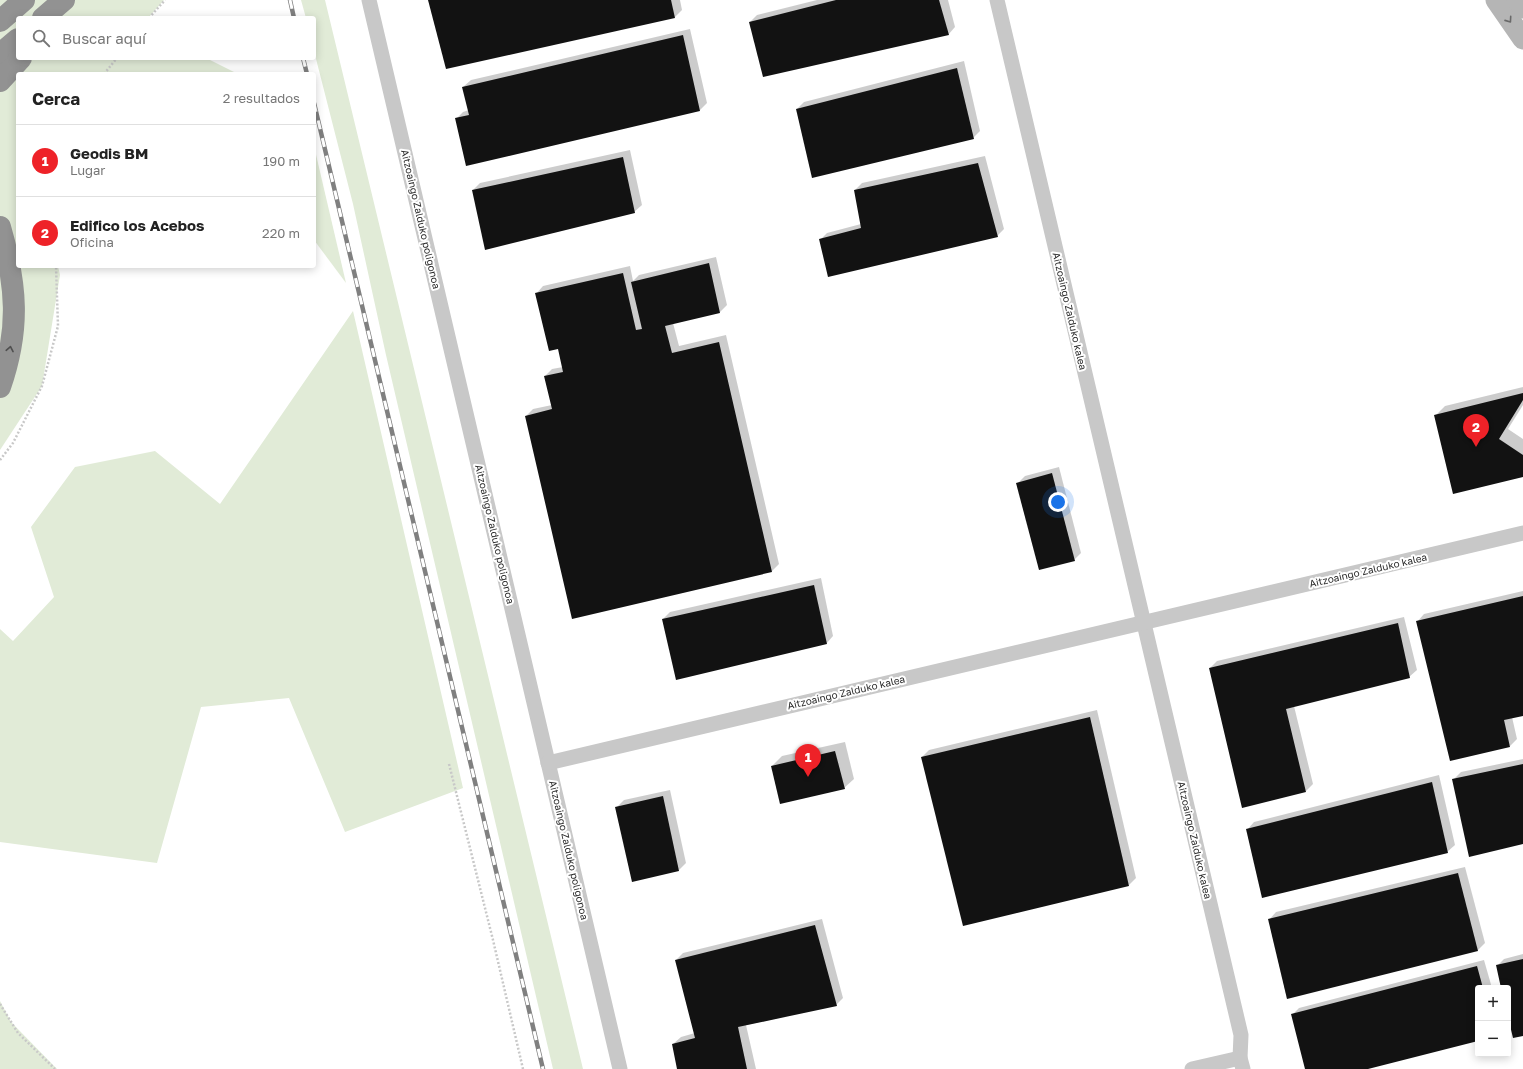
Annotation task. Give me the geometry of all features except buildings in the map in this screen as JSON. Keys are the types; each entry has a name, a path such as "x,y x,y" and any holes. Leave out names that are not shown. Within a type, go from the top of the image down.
{"highway":[{"path":"0,21 24,0"},
{"path":"45,16 64,0"},
{"path":"64,16 80,0"},
{"path":"0,54 16,41"},
{"path":"0,81 19,60"},
{"path":"0,227 14,287 15,327 7,367 0,387"},
{"path":"0,294 2,313 0,331"}],"street":[{"name":"Aitzoaingo Zalduko poligonoa","path":"369,0 620,1069"},
{"name":"Aitzoaingo Zalduko kalea","path":"996,0 1241,1035 1241,1064 1192,1069"},
{"path":"1496,0 1523,39"},
{"path":"1517,0 1523,8"},
{"name":"Aitzoaingo Zalduko kalea","path":"548,763 1143,622 1523,534"}],"path":[{"path":"151,16 165,0"},
{"path":"106,72 115,60"},
{"path":"0,460 13,443 42,386 58,326 56,268"},
{"path":"449,764 493,940 523,1069"},
{"path":"0,1004 18,1033 55,1069"}],"green space":[{"path":"0,0 164,0 150,16 16,16 16,60 210,60 234,72 16,72 16,268 58,268 60,275 42,386 0,450"},
{"path":"301,0 325,0 583,1069 553,1069 386,355 353,204 316,59 316,16 305,16"},
{"path":"316,155 346,283 316,243"},
{"path":"353,311 463,788 345,832 289,698 201,707 157,863 0,842 0,629 13,641 54,597 31,527 75,467 155,451 220,504"},
{"path":"0,1001 11,1022 57,1069 0,1069"}],"railway":[{"path":"290,0 294,16"},
{"path":"304,60 306,72"},
{"path":"316,111 543,1069"}],"place":[{"name":"Edifico los Acebos","path":"1476,447"},
{"name":"Geodis BM","path":"808,777"}]}
